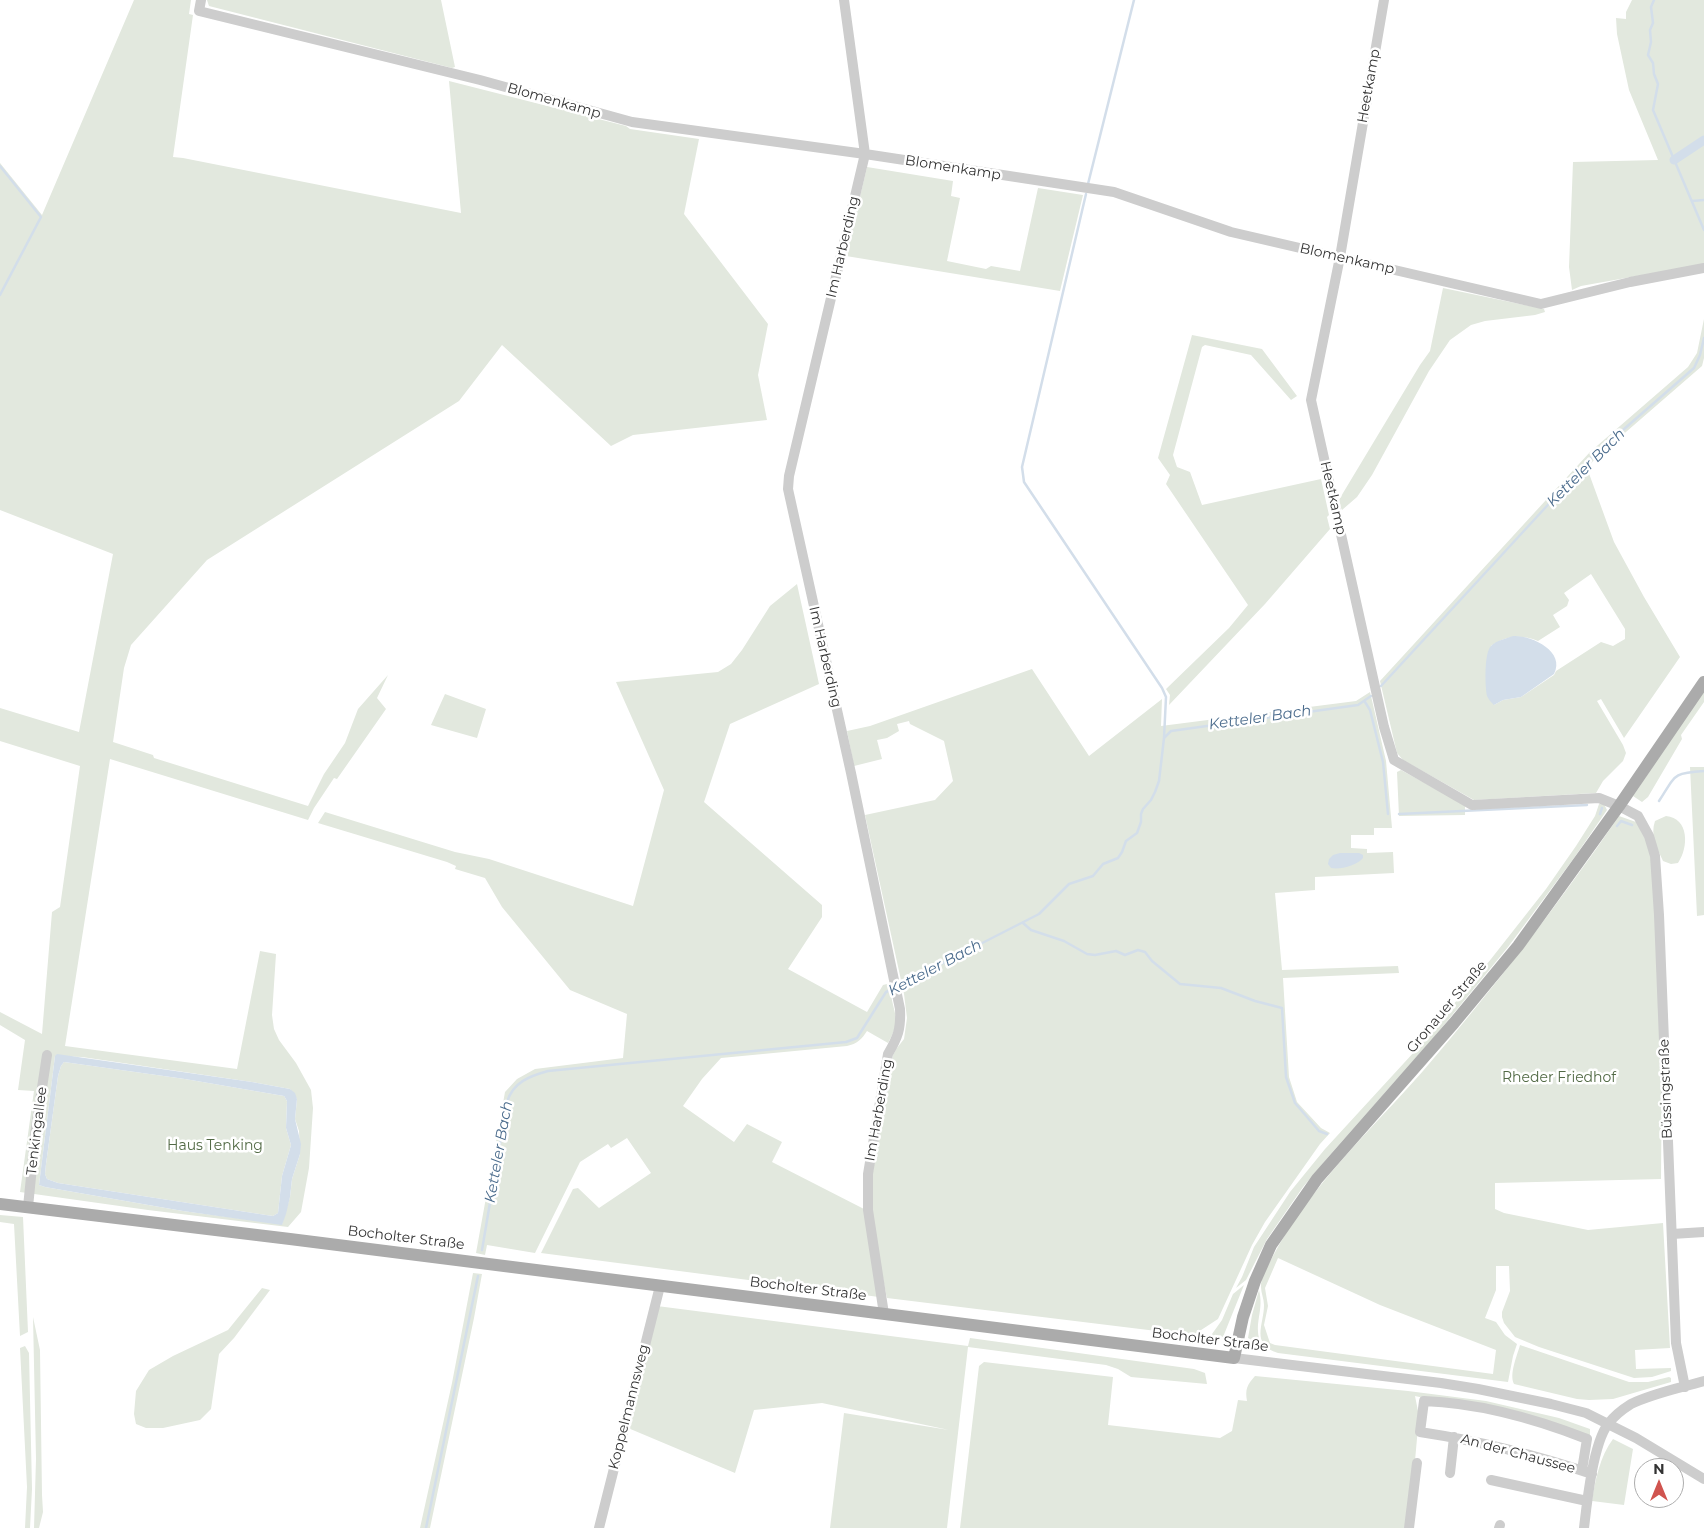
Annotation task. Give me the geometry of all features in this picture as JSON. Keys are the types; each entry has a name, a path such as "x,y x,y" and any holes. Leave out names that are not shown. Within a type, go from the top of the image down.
{"main road":[{"name":"Gronauer Straße","path":"1234,1358 1243,1316 1255,1281 1271,1244 1317,1179 1454,1023 1518,946 1619,806 1704,682"},
{"name":"Bocholter Straße","path":"0,1204 1234,1358"}],"street":[{"name":"Blomenkamp","path":"201,0 199,11 471,78 632,122 866,154 1114,192 1232,232 1541,304 1630,282 1704,268"},
{"name":"Im Harberding","path":"844,0 866,154 791,467 788,488 849,763 897,993 901,1025 888,1054 868,1174 868,1210 884,1314"},
{"name":"Heetkamp","path":"1384,0 1340,257 1311,400 1382,717 1394,760 1472,805 1599,798 1619,806"},
{"name":"Büssingstraße","path":"1619,806 1638,816 1649,836 1655,856 1662,968 1676,1343 1685,1387"},
{"name":"Tenkingallee","path":"28,1207 36,1126 47,1056"},
{"path":"1672,1234 1704,1232"},
{"name":"Koppelmannsweg","path":"599,1528 660,1286"},
{"name":"Bocholter Straße","path":"1234,1358 1478,1389 1586,1413 1636,1438 1704,1480"},
{"path":"1584,1528 1588,1501 1587,1472 1608,1424 1618,1413 1631,1404 1647,1397 1704,1382"},
{"name":"An der Chaussee","path":"1424,1401 1506,1413 1561,1429 1587,1439 1587,1472 1534,1455 1454,1437 1420,1432 1424,1401"},
{"name":"An der Chaussee","path":"1450,1473 1454,1437"},
{"path":"1409,1528 1418,1464"},
{"path":"1492,1480 1588,1501"}],"green space":[{"path":"134,0 191,0 189,14 193,15 173,157 461,213 449,81 626,126 630,129 699,139 684,214 768,324 758,375 767,420 633,435 611,446 502,345 459,401 207,560 131,645 124,668 113,742 153,755 154,758 308,806 324,774 345,743 358,709 388,675 377,698 386,709 337,779 334,778 308,820 110,759 65,1046 237,1069 260,951 276,954 272,1015 274,1029 311,1090 313,1108 309,1168 301,1212 288,1227 20,1192 34,1091 18,1090 25,1040 0,1025 0,1012 42,1034 52,912 60,907 80,766 0,741 0,708 79,732 113,554 0,510 0,163 42,215","holes":["55,1056 82,1057 290,1089 297,1099 295,1119 299,1131 300,1154 292,1179 290,1197 282,1224 183,1211 39,1185"]},
{"path":"207,0 441,0 455,67 452,68 209,6"},
{"path":"1632,0 1704,0 1704,264 1581,286 1572,290 1569,267 1573,162 1658,160 1629,90 1617,34 1616,18 1626,19 1626,12"},
{"path":"867,167 953,181 951,196 960,198 947,261 986,269 991,266 1020,271 1038,188 1083,195 1060,291 846,256"},
{"path":"1443,288 1544,309 1545,312 1485,321 1471,325 1450,340 1429,371 1372,475 1357,497 1342,510 1338,502 1430,351"},
{"path":"1704,319 1704,358 1702,366 1596,458 1587,468 1614,542 1680,657 1624,738 1601,699 1597,701 1623,745 1626,753 1623,761 1603,781 1596,793 1474,800 1403,760 1397,753 1380,681 1590,452 1688,367 1697,353","holes":["1591,574 1625,629 1625,639 1613,646 1601,642 1556,671 1554,675 1521,697 1503,700 1494,705 1491,646 1513,637 1525,637 1538,641 1560,627 1553,615 1567,606 1569,600 1564,593"]},
{"path":"1192,335 1262,349 1297,396 1291,400 1251,355 1205,345 1202,347 1173,455 1177,467 1190,472 1202,505 1321,479 1330,529 1265,604 1169,705 1170,695 1166,689 1229,628 1248,605 1166,484 1170,475 1158,458"},
{"path":"797,584 819,684 730,724 704,802 822,905 822,917 788,969 867,1012 883,985 891,983 893,994 891,995 896,1019 895,1029 888,1043 867,1031 859,1041 847,1046 721,1058 702,1079 683,1106 734,1142 747,1124 782,1142 772,1162 864,1209 879,1297 541,1253 573,1189 578,1188 599,1208 651,1173 627,1138 611,1148 608,1144 580,1162 535,1253 487,1245 485,1255 476,1253 505,1092 517,1079 535,1069 623,1058 627,1014 570,990 502,907 485,878 455,869 456,866 447,862 318,823 325,812 455,852 489,859 633,906 664,790 616,682 718,672 731,664 770,606"},
{"path":"1032,669 1089,756 1162,699 1161,726 1356,701 1370,692 1371,696 1386,761 1392,828 1374,828 1374,835 1351,835 1351,848 1367,849 1367,853 1393,852 1394,873 1315,877 1315,890 1275,893 1282,970 1398,966 1399,973 1283,978 1289,1077 1297,1102 1321,1128 1330,1133 1320,1144 1265,1222 1252,1245 1218,1319 1195,1334 1181,1334 887,1298 886,1294 874,1229 871,1183 893,1055 904,1039 907,1018 904,994 865,815 935,800 953,781 944,741 910,724 909,721 897,724 899,731 887,738 877,740 882,759 854,766 847,731 870,726"},
{"path":"1704,691 1704,702 1681,735 1682,739 1648,797 1642,802 1633,796"},
{"path":"445,694 486,709 477,738 431,725"},
{"path":"1690,767 1704,767 1704,915 1697,916"},
{"path":"1401,770 1465,805 1465,815 1399,816 1397,772"},
{"path":"1599,804 1604,804 1607,810 1508,947 1435,1036 1303,1187 1267,1239 1246,1280 1236,1288 1254,1247 1290,1192 1325,1149 1415,1051 1491,959 1546,889 1576,846 1595,816"},
{"name":"Rheder Friedhof","path":"1619,816 1636,822 1644,835 1652,857 1662,1063 1661,1179 1495,1183 1495,1209 1504,1213 1588,1230 1663,1223 1670,1348 1635,1350 1636,1369 1671,1368 1671,1371 1652,1377 1634,1378 1539,1347 1515,1337 1504,1323 1502,1317 1510,1291 1509,1266 1496,1266 1496,1290 1485,1318 1496,1322 1505,1335 1517,1344 1508,1382 1278,1353 1269,1349 1264,1345 1260,1333 1264,1305 1261,1283 1267,1267 1288,1230 1323,1182 1423,1071 1475,1009 1549,914","holes":["1278,1258 1380,1305 1496,1350 1493,1374 1275,1345 1270,1343 1264,1325 1268,1306 1265,1288"]},
{"path":"1666,816 1674,818 1679,822 1685,834 1684,849 1678,863 1671,864 1663,861 1655,841 1653,831 1655,821"},
{"name":"Haus Tenking","path":"64,1062 185,1079 284,1096 287,1101 286,1128 291,1145 282,1176 278,1213 273,1216 266,1215 58,1183 47,1179 45,1174 46,1164 58,1076"},
{"path":"0,1215 23,1217 28,1332 20,1336 14,1224 0,1222"},
{"path":"473,1273 482,1274 474,1318 430,1528 420,1528 452,1383"},
{"path":"1244,1285 1223,1337 1213,1336 1212,1334 1222,1320 1233,1294"},
{"path":"262,1288 270,1290 234,1338 219,1354 211,1409 200,1420 163,1428 146,1428 136,1424 134,1414 136,1391 149,1370 173,1356 228,1330"},
{"path":"1259,1290 1261,1303 1258,1326 1259,1338 1252,1340 1248,1338"},
{"path":"657,1306 968,1346 970,1338 1194,1369 1205,1373 1207,1384 1131,1377 1118,1369 1106,1365 968,1347 947,1528 830,1528 844,1413 949,1430 822,1403 754,1410 735,1473 628,1428"},
{"path":"33,1317 40,1350 43,1512 39,1528 34,1528 36,1459"},
{"path":"1520,1345 1629,1382 1648,1382 1669,1377 1671,1382 1613,1399 1589,1400 1577,1399 1514,1384 1512,1375"},
{"path":"25,1346 29,1353 32,1489 30,1528 25,1528 27,1487 20,1348"},
{"path":"984,1362 1113,1377 1108,1425 1220,1438 1232,1431 1238,1400 1247,1401 1247,1387 1255,1376 1408,1391 1486,1401 1559,1418 1590,1429 1590,1438 1576,1432 1415,1396 1419,1416 1409,1528 960,1528 979,1366"},
{"path":"1613,1439 1633,1449 1624,1505 1592,1501 1601,1461"}],"shaded area":[{"path":"1513,636 1529,638 1545,646 1555,658 1554,674 1521,697 1503,700 1494,705 1487,696 1486,691 1487,655 1493,644"},
{"path":"1359,853 1363,855 1363,858 1357,863 1348,866 1331,868 1328,864 1329,859 1333,855"},
{"path":"57,1054 290,1089 295,1093 297,1099 295,1119 301,1144 282,1225 183,1211 39,1185 55,1056","holes":["64,1062 185,1079 284,1096 287,1101 286,1128 291,1145 282,1176 278,1213 273,1216 266,1215 58,1183 47,1179 45,1174 46,1164 58,1076"]}],"waterway":[{"path":"1088,184 1134,0"},
{"name":"Ketteler Bach","path":"1654,0 1651,7 1653,23 1650,30 1651,42 1648,55 1653,63 1654,74 1658,84 1653,110 1704,230"},
{"path":"1674,160 1704,140"},
{"path":"0,166 41,217 0,295"},
{"path":"1086,194 1022,467 1024,482 1162,688 1166,697 1164,738"},
{"path":"1692,201 1704,200"},
{"name":"Ketteler Bach","path":"1381,686 1592,457 1694,368 1700,355 1704,338"},
{"name":"Ketteler Bach","path":"898,986 1039,914 1069,884 1093,876 1103,864 1118,858 1126,841 1137,833 1143,809 1155,792 1159,781 1164,738 1171,731 1358,705 1371,696"},
{"path":"1365,702 1370,710 1383,762 1388,814"},
{"path":"1659,801 1676,777 1686,773 1704,771"},
{"path":"1399,814 1587,805"},
{"path":"1600,814 1602,808"},
{"path":"1617,826 1621,821 1632,825"},
{"path":"1023,923 1031,930 1064,941 1087,954 1095,955 1116,951 1125,955 1138,950 1145,952 1152,961 1180,984 1221,988 1255,1001 1282,1008 1286,1077 1295,1103 1319,1131 1327,1134"},
{"name":"Ketteler Bach","path":"482,1250 507,1102 513,1089 523,1081 548,1071 846,1042 857,1038 886,992 893,989"},
{"name":"Ketteler Bach","path":"426,1528 478,1276"}]}
